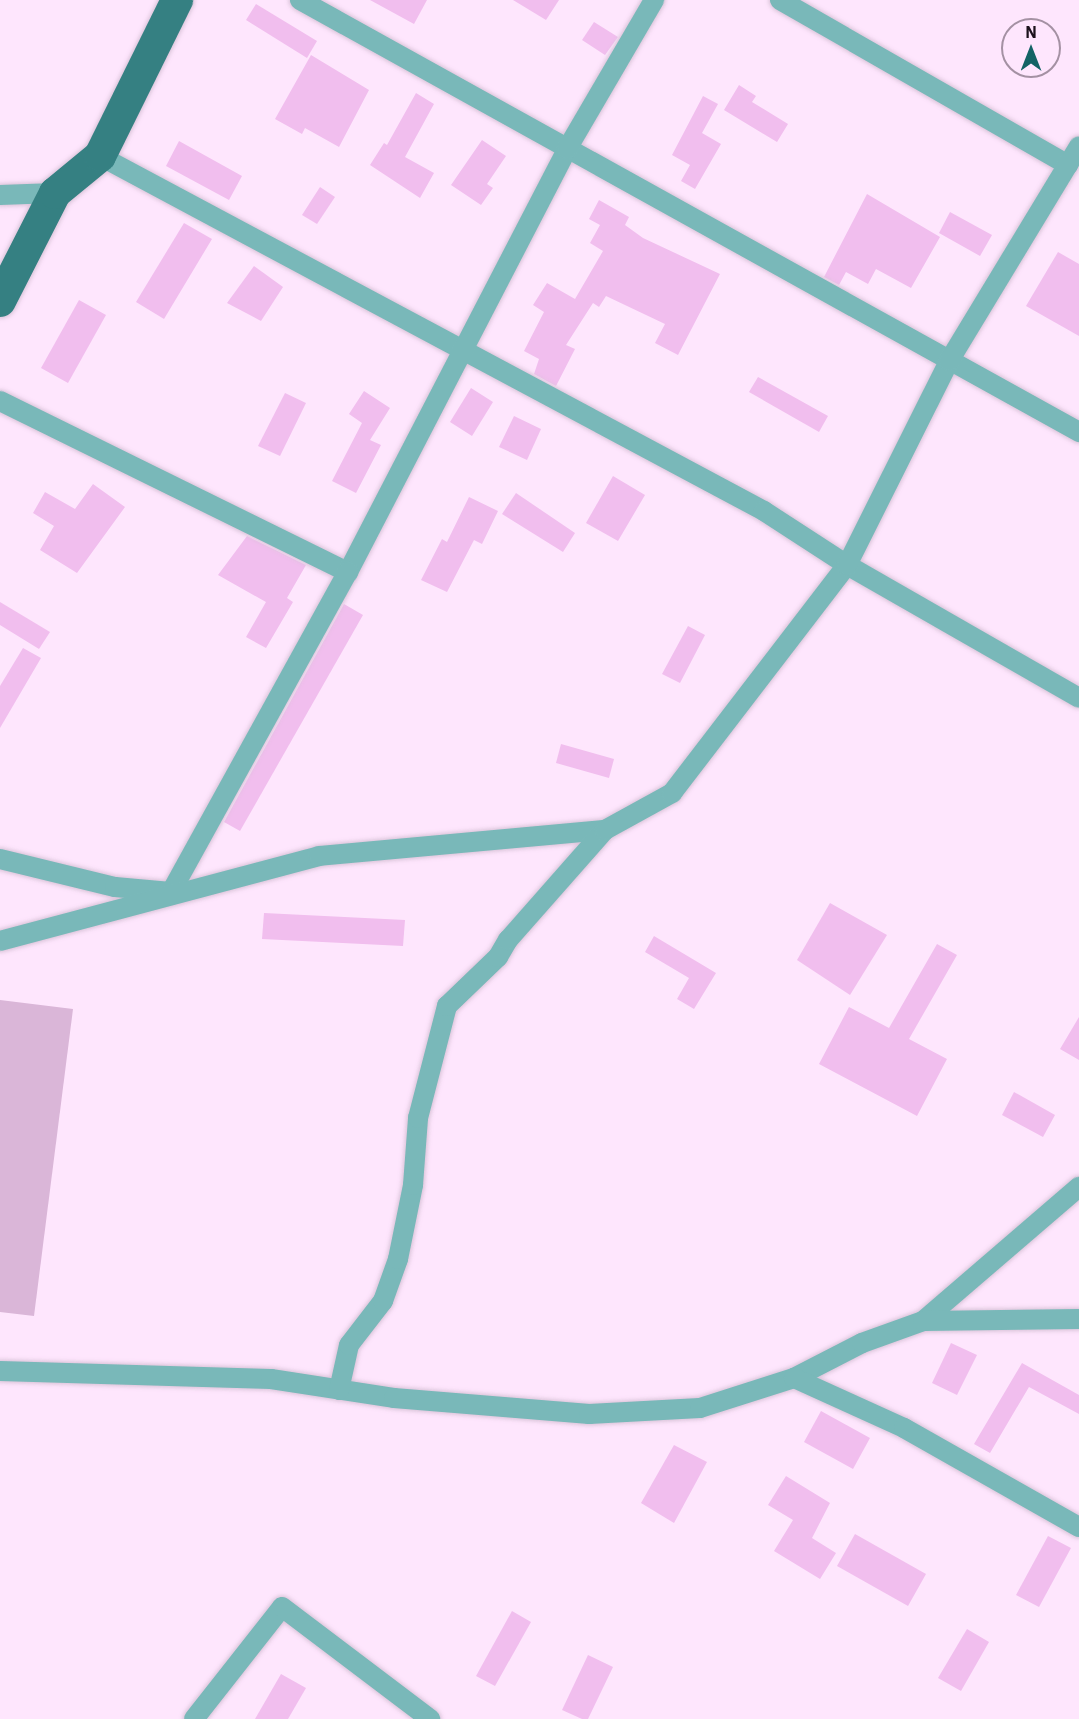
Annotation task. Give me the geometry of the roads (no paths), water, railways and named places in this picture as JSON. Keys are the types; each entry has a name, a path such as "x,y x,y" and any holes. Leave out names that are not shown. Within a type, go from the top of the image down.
{"main road":[{"path":"0,301 55,193 100,156 177,0"}],"street":[{"path":"300,0 949,362 1079,432"},
{"path":"171,892 348,572 567,149 654,0"},
{"path":"780,0 1068,165"},
{"path":"339,1390 349,1345 383,1300 392,1278 413,1185 418,1118 447,1006 498,957 508,940 605,830 672,793 847,565 949,362 1079,146"},
{"path":"100,156 465,348 764,511 847,565 1079,698"},
{"path":"0,195 55,193"},
{"path":"0,401 348,572"},
{"path":"0,941 124,910 171,892 319,856 605,830"},
{"path":"0,859 115,887 171,892"},
{"path":"923,1321 1079,1187"},
{"path":"0,1371 271,1379 339,1390 589,1414 700,1408 795,1378 861,1344 923,1321 1079,1319"},
{"path":"795,1378 904,1428 1079,1527"},
{"path":"194,1719 282,1606 430,1719"}]}
